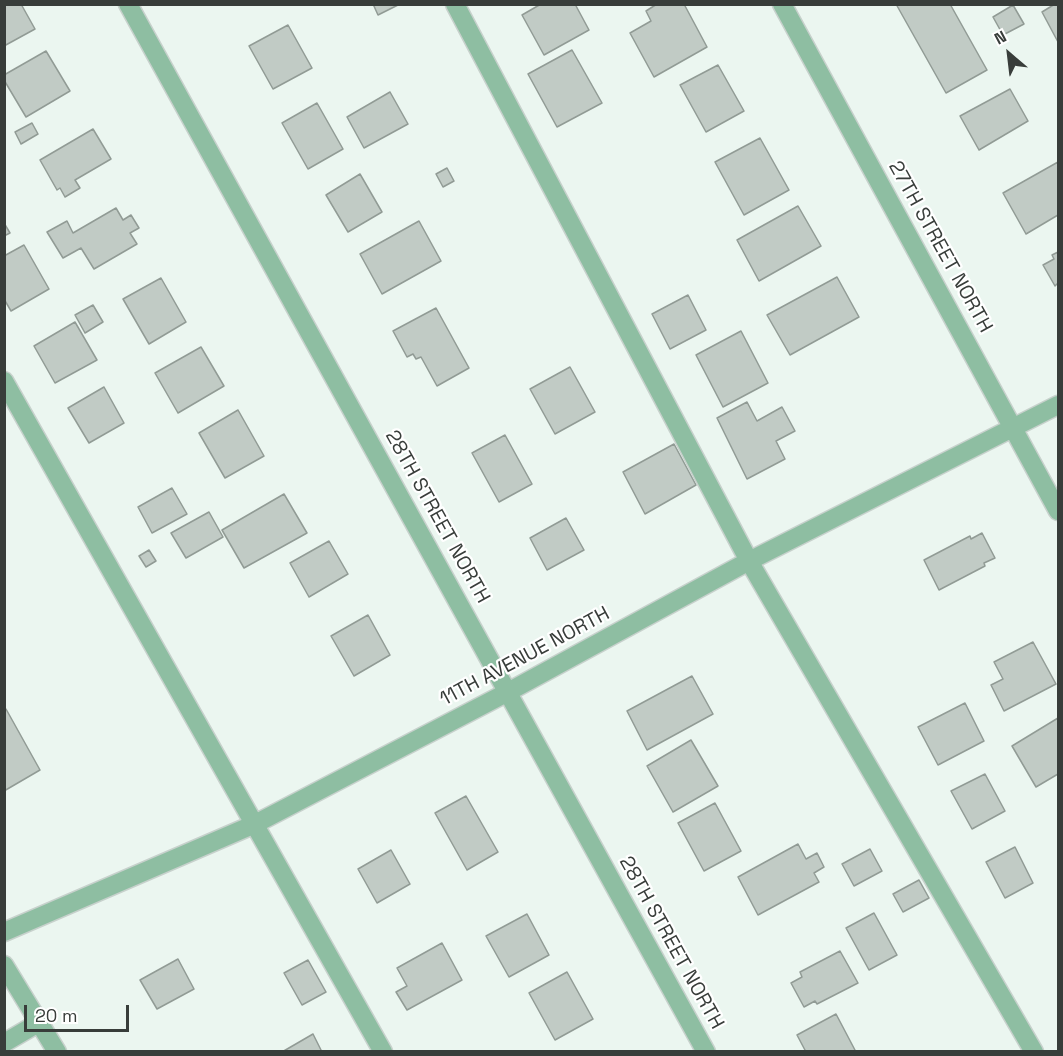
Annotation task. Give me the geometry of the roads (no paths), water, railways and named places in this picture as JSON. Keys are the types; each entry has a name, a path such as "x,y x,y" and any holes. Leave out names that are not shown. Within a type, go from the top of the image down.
{"street":[{"name":"28TH STREET NORTH","path":"128,4 706,1052"},
{"path":"455,4 749,561 1034,1052"},
{"name":"27TH STREET NORTH","path":"782,4 1059,511"},
{"path":"4,381 382,1052"},
{"name":"11TH AVENUE NORTH","path":"4,932 255,824 508,692 749,561 1059,405"},
{"path":"4,965 57,1052"},
{"path":"4,1042 40,1022"}]}
